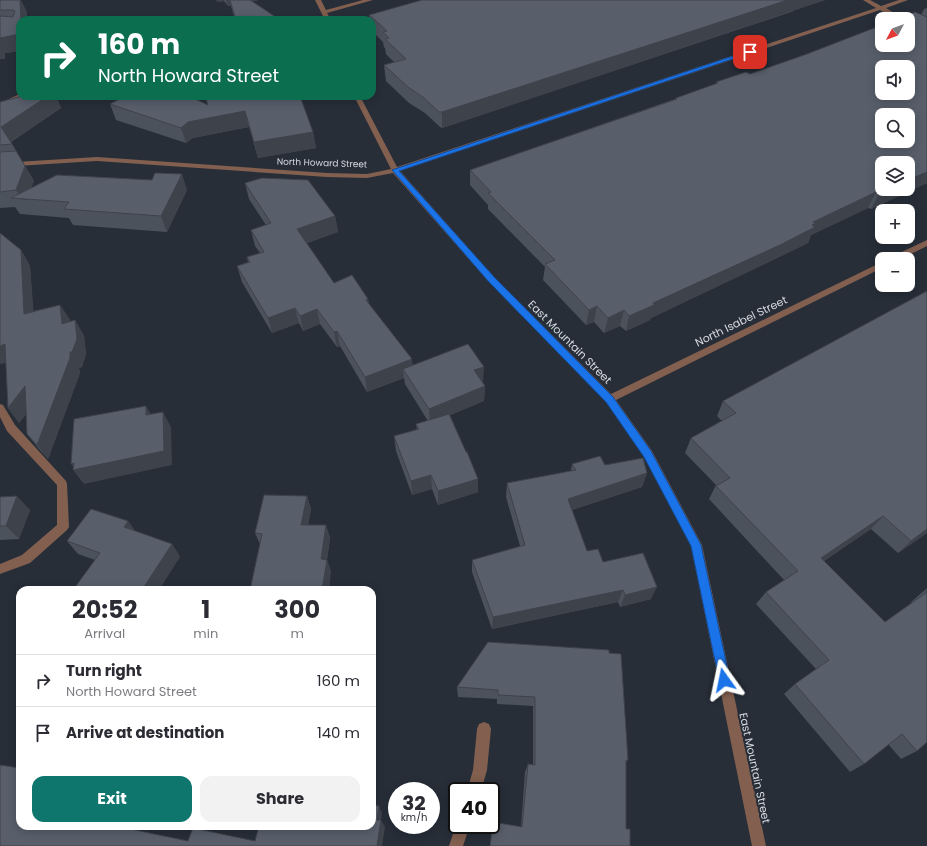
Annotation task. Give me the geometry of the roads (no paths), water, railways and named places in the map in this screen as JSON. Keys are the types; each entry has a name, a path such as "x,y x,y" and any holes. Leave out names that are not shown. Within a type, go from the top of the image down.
{"street":[{"path":"318,0 326,16"},
{"path":"325,12 370,0"},
{"path":"866,0 886,12"},
{"name":"North Howard Street","path":"0,165 97,158 327,175 367,176 395,170 905,0"},
{"path":"0,105 16,98"},
{"name":"East Mountain Street","path":"359,100 395,170 492,280 610,399 648,454 696,545 759,846"},
{"path":"908,252 927,243"},
{"name":"North Isabel Street","path":"610,399 875,268"},
{"path":"0,408 11,428 62,484 63,527 26,559 0,568"},
{"path":"477,782 480,770 484,729"},
{"path":"456,846 460,834"}]}
